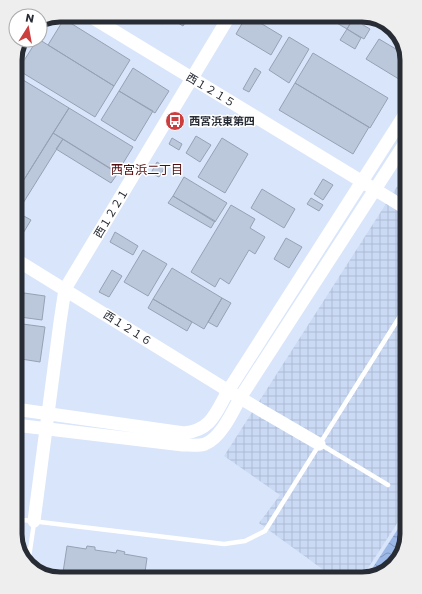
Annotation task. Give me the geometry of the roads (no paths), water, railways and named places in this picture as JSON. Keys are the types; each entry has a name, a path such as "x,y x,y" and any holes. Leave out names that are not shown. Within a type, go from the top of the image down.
{"street":[{"name":"西１２１５","path":"100,22 400,205"},
{"name":"西１２２１","path":"34,521 65,289 226,22"},
{"path":"22,410 184,433 195,432 207,426 228,390 400,123"},
{"path":"22,426 183,445 206,444 219,432 400,151"},
{"name":"西１２１６","path":"22,263 240,398 319,444"}],"lane":[{"path":"22,520 224,544 245,541 265,531 400,316"},
{"path":"319,444 388,484"},
{"path":"29,556 34,521"}],"water":[{"path":"400,526 400,539 395,553 389,561 381,567 370,571"}],"place":[{"name":"西宮浜東第四","path":"175,121"}],"district":[{"name":"西宮浜二丁目","path":"147,169"}]}
